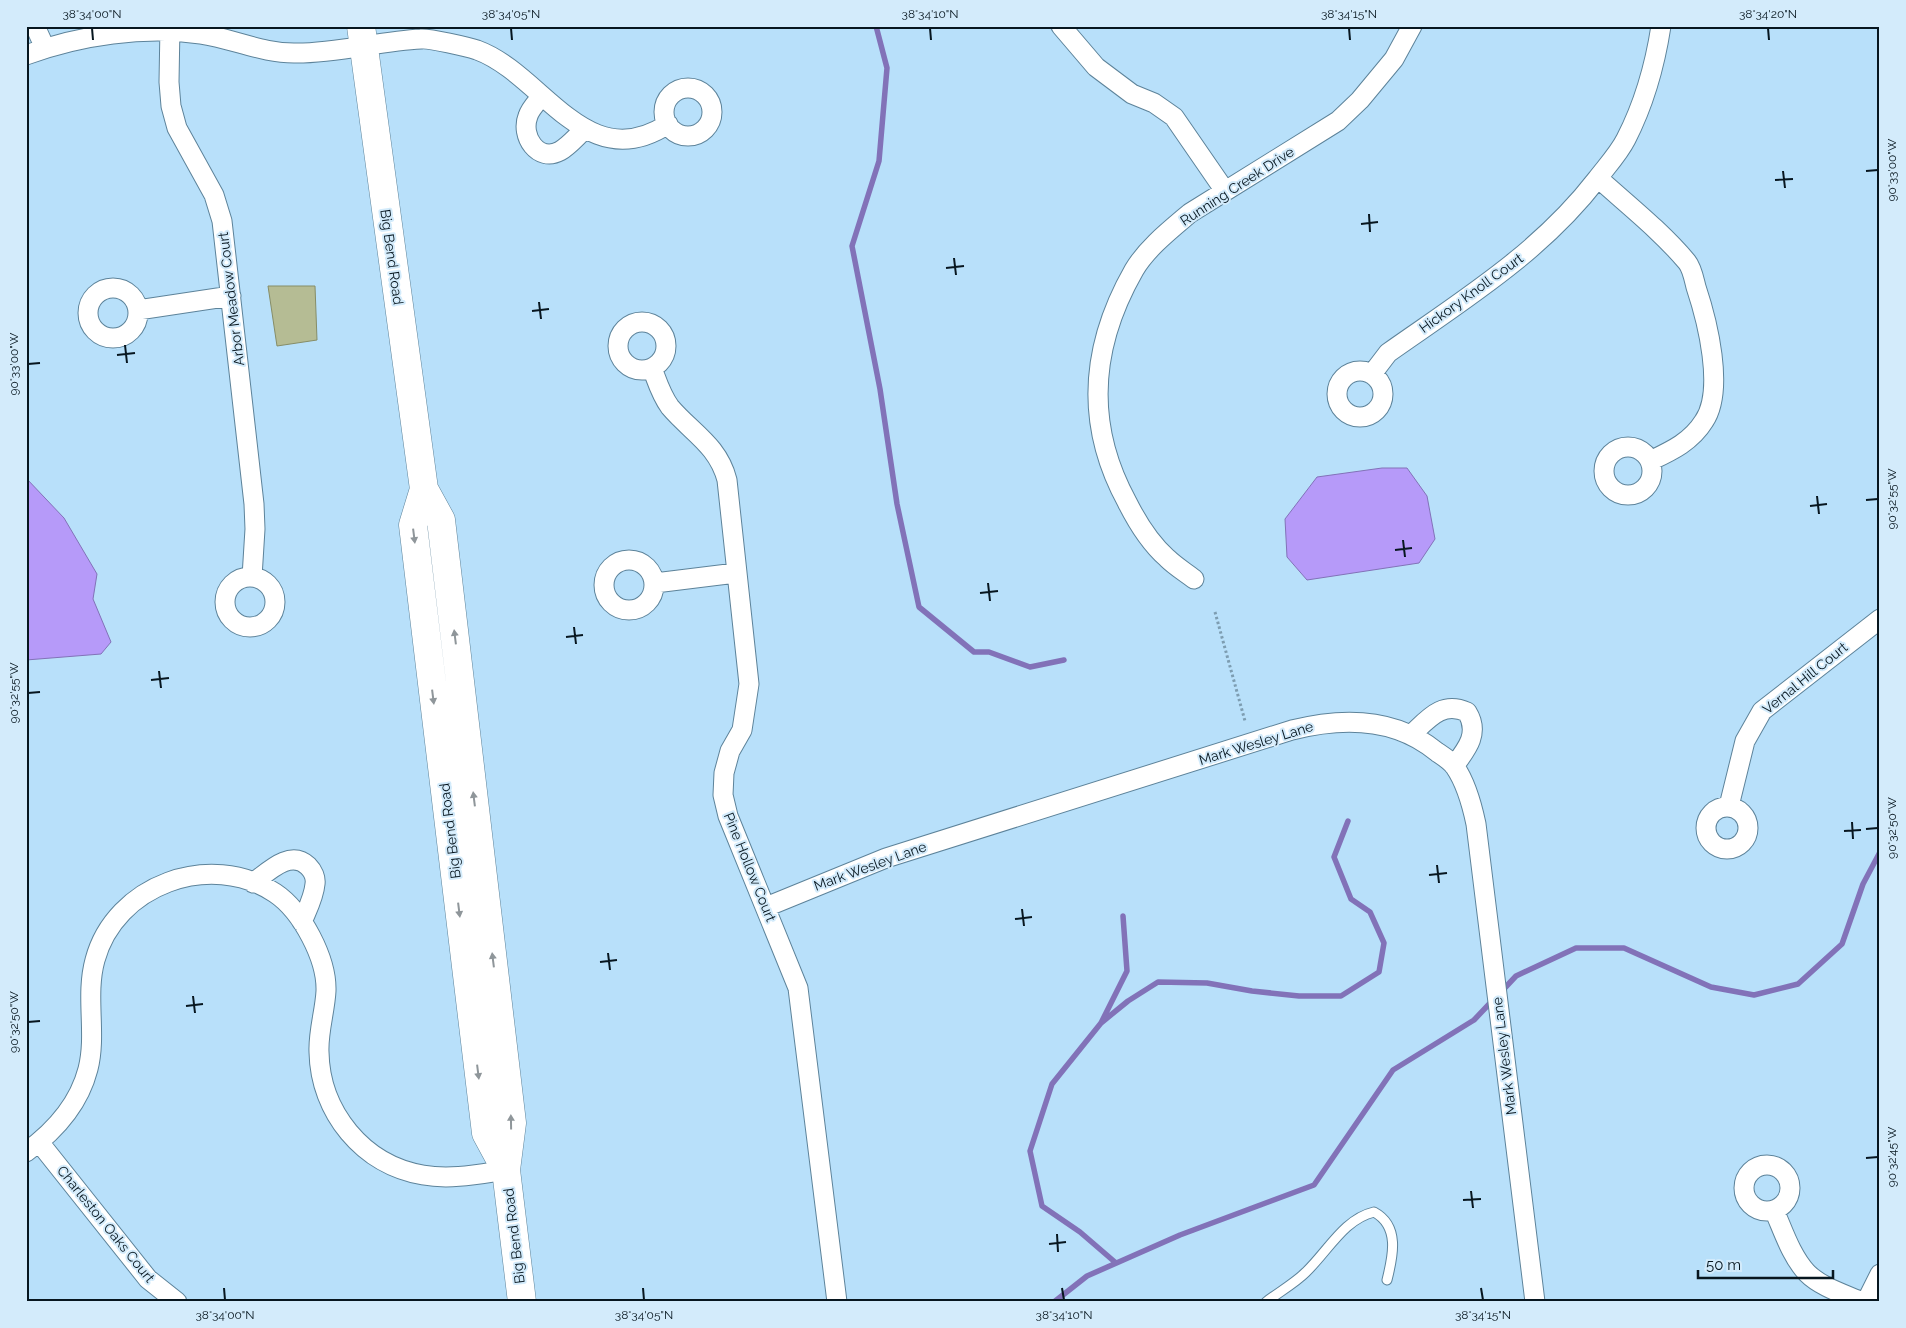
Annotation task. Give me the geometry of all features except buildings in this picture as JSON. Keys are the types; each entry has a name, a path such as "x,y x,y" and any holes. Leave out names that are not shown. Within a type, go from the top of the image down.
{"main road":[{"name":"Big Bend Road","path":"362,37 424,489 441,520 512,1123 506,1170 522,1302"}],"street":[{"path":"35,26 45,48"},
{"path":"1061,26 1096,67 1132,94 1154,103 1174,117 1224,192"},
{"name":"Running Creek Drive","path":"1194,579 1166,558 1138,522 1116,482 1099,425 1096,388 1105,338 1134,270 1170,230 1190,213 1338,121 1360,100 1394,59 1412,26"},
{"name":"Hickory Knoll Court","path":"1372,374 1388,353 1517,262 1573,208 1598,178 1626,140 1639,109 1657,52 1661,26"},
{"path":"26,55 45,48 118,34 170,29 202,34 262,50 296,54 362,37 423,38 476,50 500,61 584,130 604,137 626,140 644,136 668,124"},
{"name":"Arbor Meadow Court","path":"170,29 169,82 171,106 181,136 214,195 222,221 232,296 254,504 255,529 252,576"},
{"path":"541,96 528,114 526,122 526,134 537,150 545,153 561,150 584,130"},
{"path":"1598,178 1663,237 1688,264 1706,314 1713,366 1710,405 1706,420 1696,433 1678,448 1650,461"},
{"path":"138,310 232,296"},
{"name":"Pine Hollow Court","path":"652,368 661,394 670,407 712,449 723,463 727,480 748,684 746,711 742,730 730,751 724,773 723,795 728,816 798,988 837,1302"},
{"path":"655,583 736,573"},
{"name":"Vernal Hill Court","path":"1729,806 1745,741 1762,711 1880,619"},
{"path":"1412,734 1440,710 1450,707 1467,712 1472,719 1472,737 1470,744 1454,766"},
{"name":"Mark Wesley Lane","path":"766,907 886,858 1292,730 1317,724 1360,723 1399,728 1412,734 1454,766 1472,806 1476,824 1535,1302"},
{"path":"253,883 283,861 291,860 306,864 312,870 316,883 302,922"},
{"path":"33,1147 60,1123 77,1098 88,1070 93,1044 92,987 94,962 104,935 124,910 147,893 182,876 220,873 241,877 276,894 302,922 322,960 326,988 319,1050 321,1078 330,1106 343,1126 360,1144 378,1158 422,1175 466,1176 506,1170"},
{"name":"Charleston Oaks Court","path":"33,1147 148,1279 177,1302"},
{"path":"1774,1210 1795,1257 1807,1272 1821,1283 1864,1302 1880,1274"}],"lane":[{"path":"1266,1302 1306,1272 1326,1248 1362,1215 1374,1212 1383,1216 1394,1237 1393,1258 1387,1280"}],"path":[{"path":"1215,612 1244,720"}],"shaded area":[{"path":"1382,468 1407,468 1427,496 1435,539 1419,563 1307,580 1287,557 1285,519 1317,477"},
{"path":"26,478 64,518 97,574 93,599 111,642 101,654 26,660"}],"waterway":[{"path":"876,26 887,68 879,161 852,246 880,389 897,504 919,607 974,652 989,652 1030,667 1064,660"},
{"path":"1101,1023 1128,1001 1158,982 1207,983 1252,991 1299,996 1341,996 1379,972 1384,943 1370,912 1351,899 1334,857 1348,821"},
{"path":"1501,992 1516,976 1576,948 1624,948 1711,987 1754,995 1798,984 1842,944 1863,884 1880,852"},
{"path":"1116,1263 1080,1232 1042,1206 1030,1151 1052,1084 1101,1023 1127,971 1123,916"},
{"path":"1054,1302 1087,1276 1180,1235 1314,1185 1393,1070 1474,1020 1493,1000"}]}
